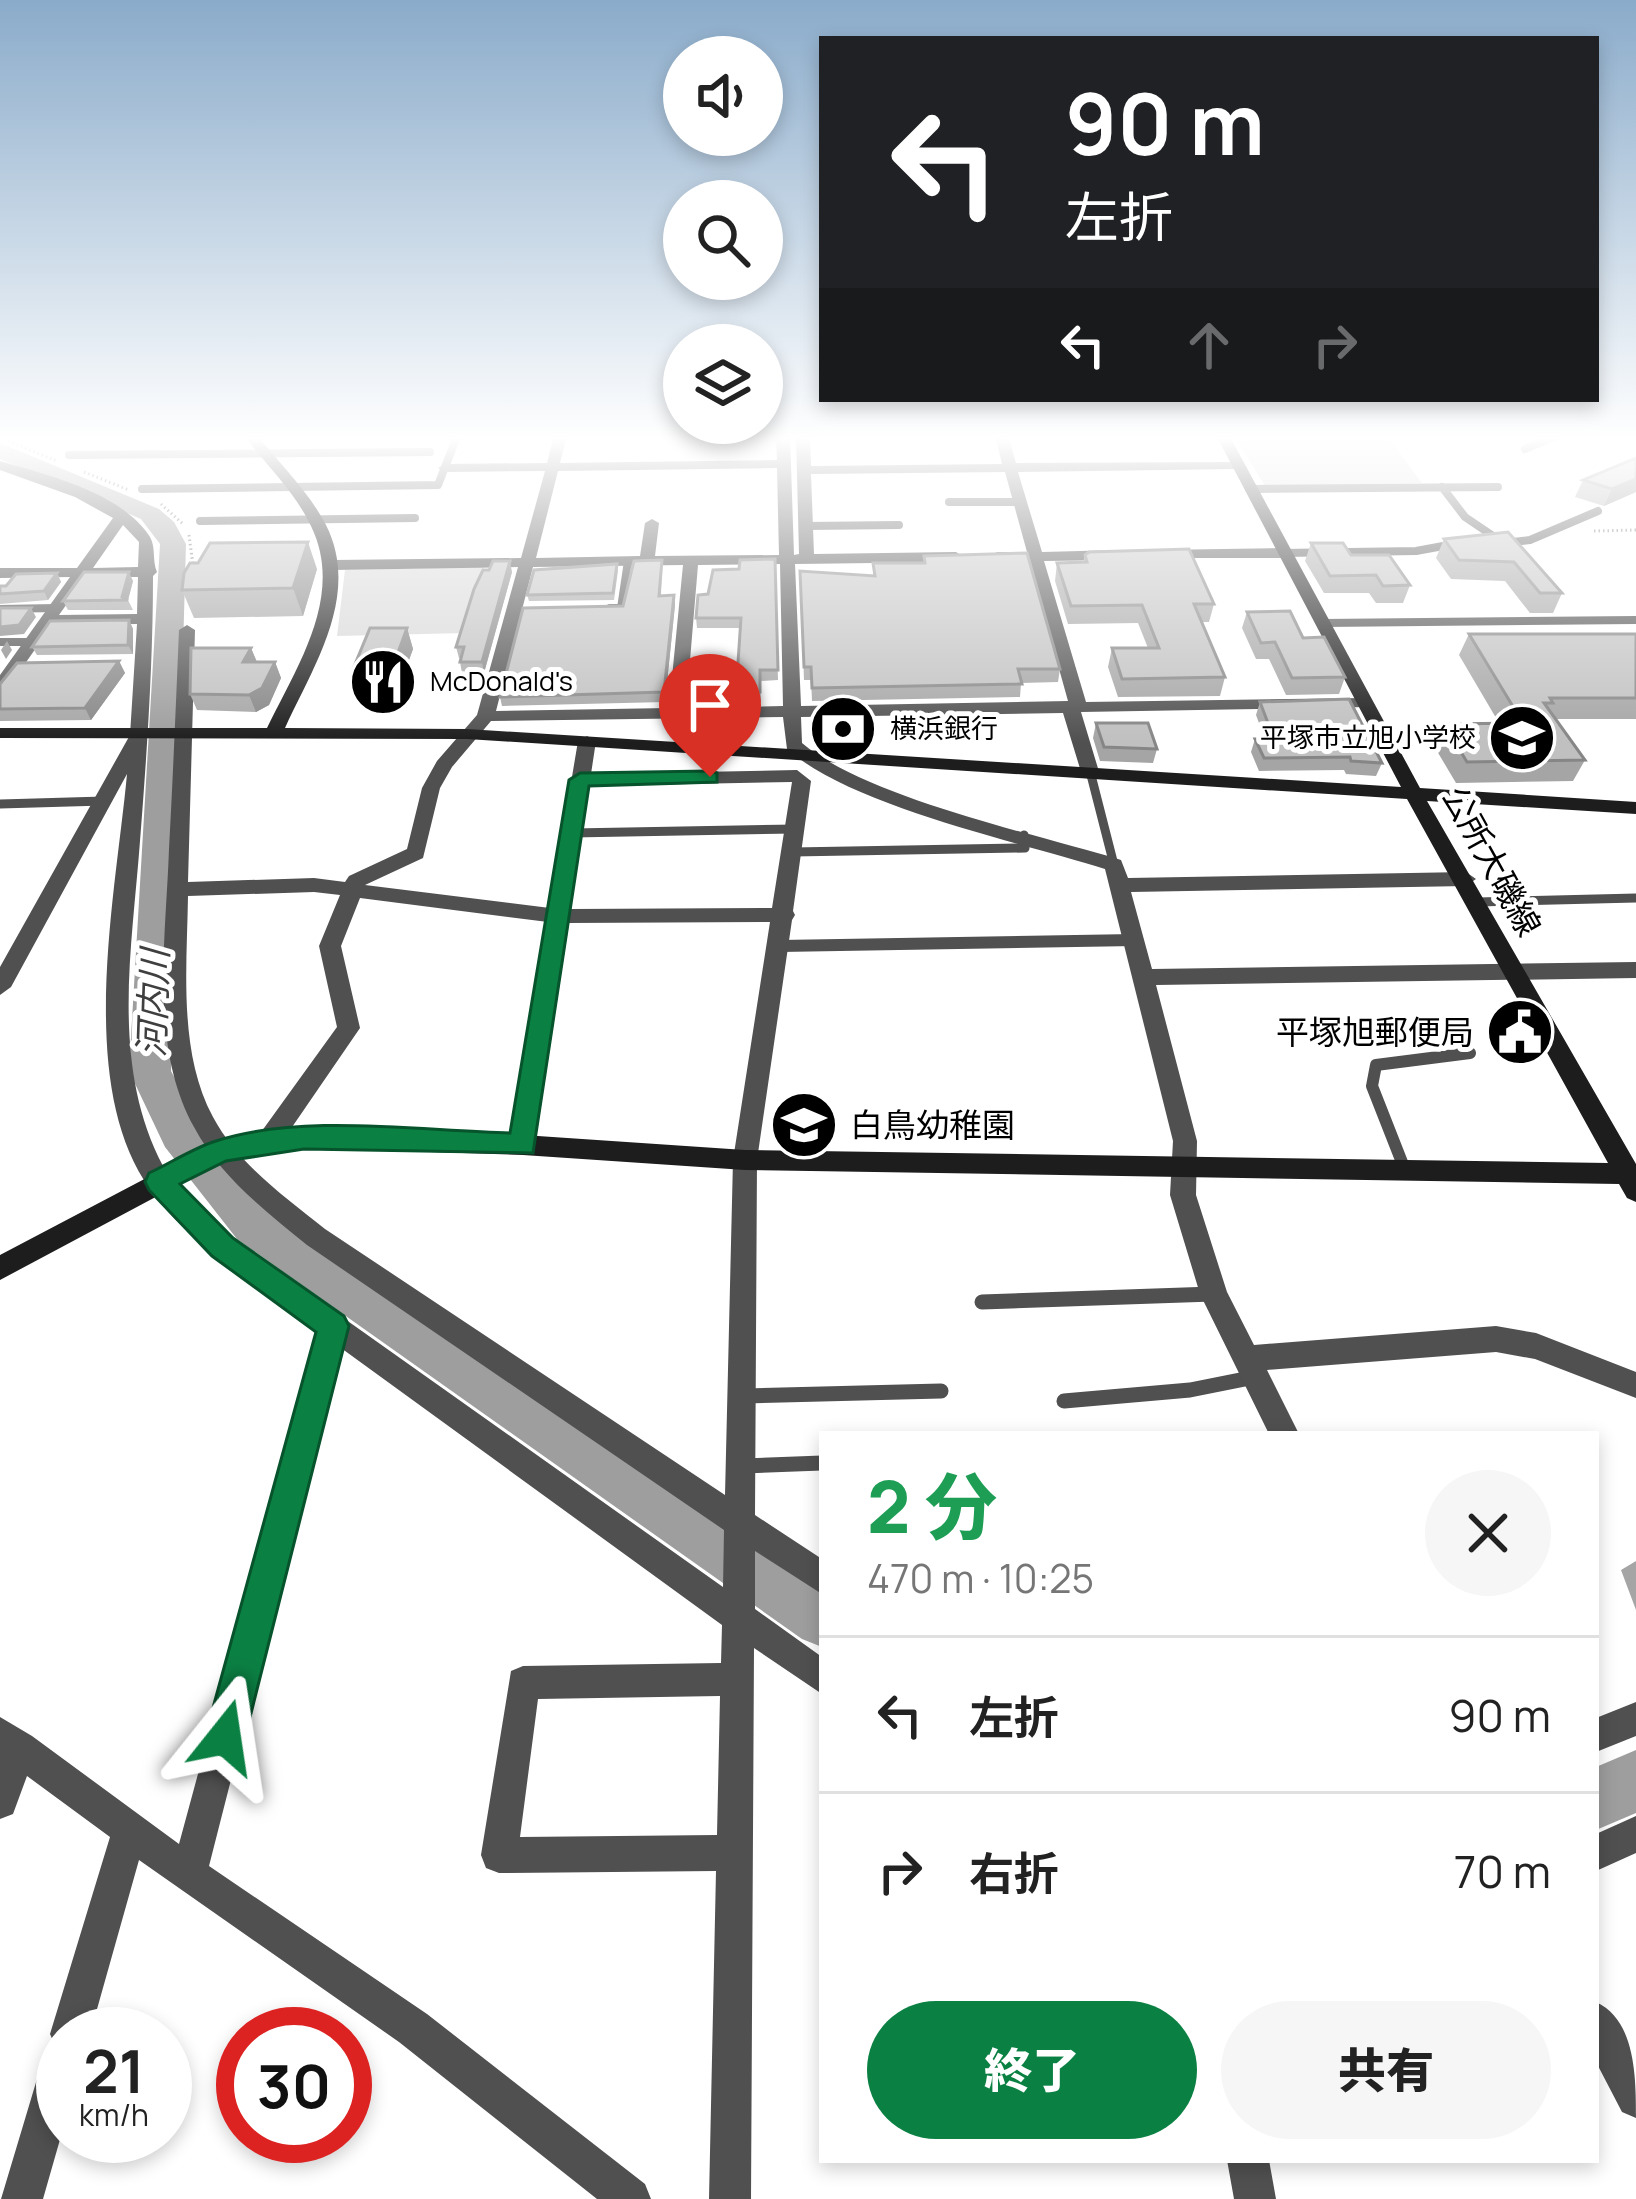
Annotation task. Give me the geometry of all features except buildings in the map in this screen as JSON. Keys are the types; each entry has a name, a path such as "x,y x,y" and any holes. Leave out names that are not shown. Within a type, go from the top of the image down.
{"street":[{"path":"0,687 106,538"},
{"path":"142,538 148,572 147,620 134,663 144,731 119,980 117,1059 126,1106 165,1179 223,1247 819,1675"},
{"path":"275,730 333,592 333,565 323,538"},
{"path":"268,1142 349,1028 330,946 352,889 366,873 416,853 431,788 467,734 486,716 533,538"},
{"path":"646,561 650,538"},
{"path":"787,538 793,745 799,756 847,782 1024,835 1118,875 1466,879"},
{"path":"806,538 807,559"},
{"path":"1030,538 1090,775"},
{"name":"公所大磯線","path":"1274,538 1632,1180"},
{"path":"333,565 1282,553"},
{"path":"677,712 691,560"},
{"path":"0,573 148,572"},
{"path":"52,614 147,620"},
{"path":"187,630 178,890 179,1059 215,1153 316,1237 819,1576"},
{"path":"16,665 37,664"},
{"path":"486,716 1364,703"},
{"path":"0,734 183,730 467,734 1636,808"},
{"path":"0,987 144,731"},
{"path":"523,1145 555,916 586,741"},
{"path":"580,780 797,776 802,781 746,1160 730,2199"},
{"path":"1118,875 1185,1141 1183,1195 1214,1294 1283,1431"},
{"path":"178,890 314,885 555,916 784,915"},
{"path":"1141,977 1636,970"},
{"path":"0,1268 215,1153 304,1138 523,1145 746,1160 1405,1170 1632,1180"},
{"path":"189,1874 333,1326"},
{"path":"1252,1368 1496,1339 1536,1346 1636,1385"},
{"path":"733,1853 499,1855 523,1683 737,1679"},
{"path":"1599,1734 1636,1719"},
{"path":"0,1801 10,1741 189,1874 413,2029 630,2199"},
{"path":"78,2007 130,1830"},
{"path":"1599,1851 1636,1834"},
{"path":"1599,2028 1636,2098"},
{"path":"22,2199 36,2151"},
{"path":"1249,2163 1255,2199"}],"lane":[{"path":"1495,538 1509,547"},
{"path":"1485,544 1509,547 1536,538"},
{"path":"1282,553 1417,551 1465,544"},
{"path":"599,609 621,608 628,561"},
{"path":"1557,603 1572,621"},
{"path":"0,609 52,614"},
{"path":"514,610 535,609"},
{"path":"1322,623 1636,620"},
{"path":"0,642 32,642"},
{"path":"1090,775 1118,875"},
{"path":"0,804 104,801"},
{"path":"572,833 1025,848 1024,835"},
{"path":"1478,902 1636,898"},
{"path":"781,946 1135,940"},
{"path":"1405,1170 1372,1086 1376,1065 1470,1053"},
{"path":"982,1302 1214,1294"},
{"path":"1064,1401 1190,1390 1252,1368"},
{"path":"744,1396 941,1391"},
{"path":"743,1466 819,1463"}],"shaded area":[{"path":"484,567 465,633 337,636 345,570"}],"waterway":[{"name":"河内川","path":"170,538 150,1071 169,1115 193,1154 253,1225 819,1617"},
{"name":"河内川","path":"1599,1798 1636,1781"}],"place":[{"name":"McDonald's","path":"383,682"},
{"name":"横浜銀行","path":"843,729"},
{"name":"平塚市立旭小学校","path":"1522,738"},
{"name":"平塚旭郵便局","path":"1520,1032"},
{"name":"白鳥幼稚園","path":"804,1125"}],"route":[{"path":"225,1737 333,1326 223,1247 159,1182 220,1151 304,1138 523,1145 555,916 580,780 710,777"}]}
